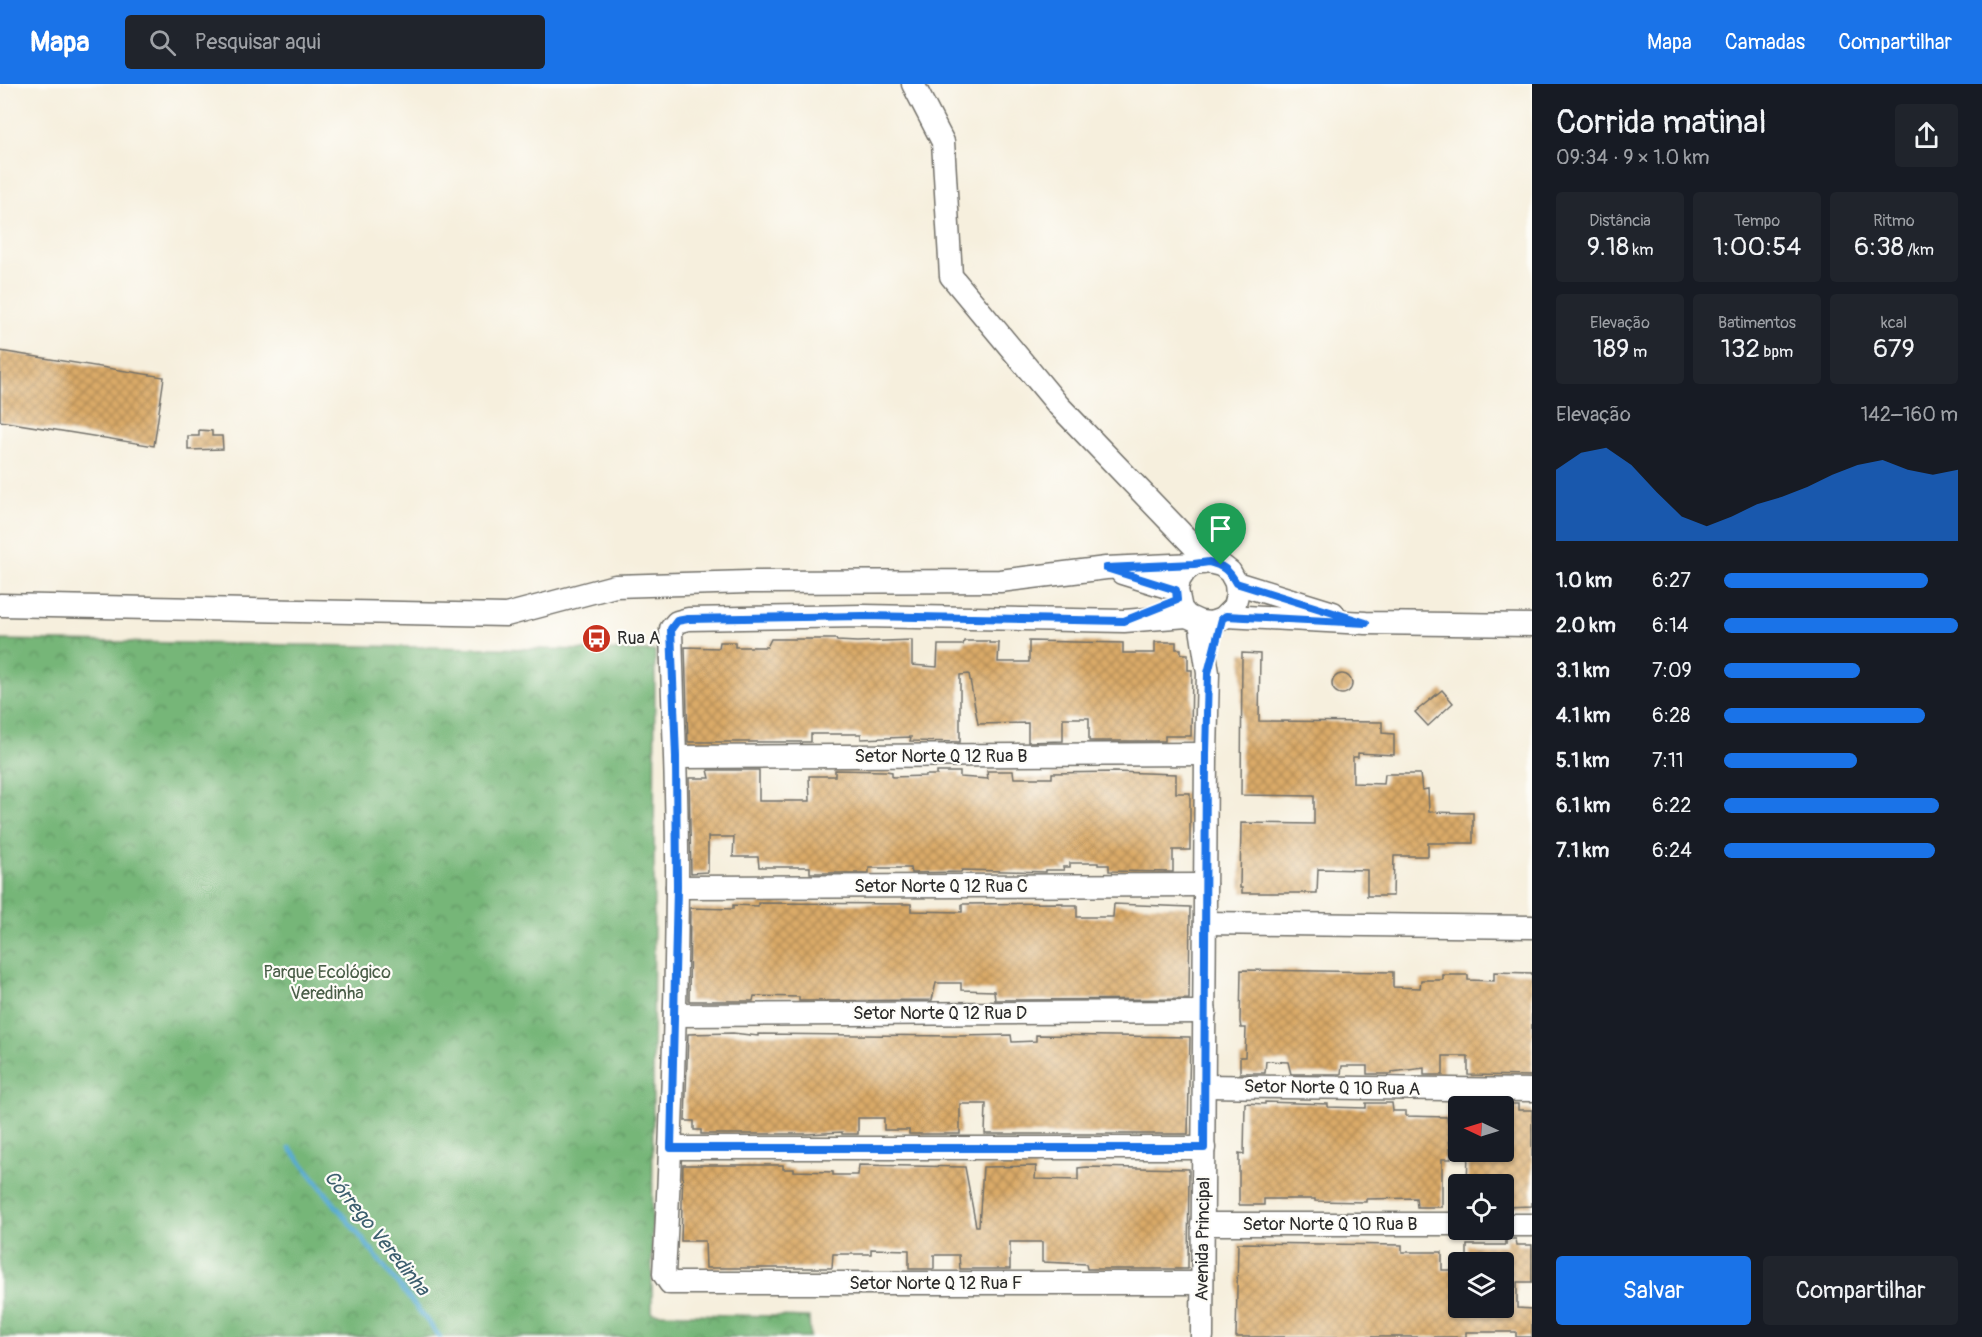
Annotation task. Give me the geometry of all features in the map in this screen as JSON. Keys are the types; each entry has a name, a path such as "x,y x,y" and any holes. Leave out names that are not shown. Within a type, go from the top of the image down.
{"street":[{"path":"914,84 943,142 951,276 1059,406 1202,563"},
{"path":"0,605 506,615 615,586 749,582 1000,581 1106,568 1202,563 1221,565 1230,572 1236,583 1366,623"},
{"name":"Avenida Principal","path":"1202,563 1185,571 1179,580 1198,611 1208,673 1202,1337"},
{"path":"1106,568 1198,611"},
{"name":"Avenida Principal","path":"1198,611 1234,607 1237,595 1236,583"},
{"path":"1204,1148 671,1148 677,887 676,757 671,629 677,621 688,619 863,616 1124,621 1198,611 1366,623 1532,625"},
{"name":"Setor Norte Q 12 Rua B","path":"676,757 1206,754"},
{"name":"Setor Norte Q 12 Rua C","path":"677,887 1205,885"},
{"path":"1205,923 1532,927"},
{"name":"Setor Norte Q 12 Rua D","path":"675,1015 1205,1012"},
{"name":"Setor Norte Q 10 Rua A","path":"1204,1086 1532,1090"},
{"name":"Setor Norte Q 12 Rua F","path":"671,1148 664,1274 670,1282 1201,1283"},
{"name":"Setor Norte Q 10 Rua B","path":"1202,1224 1448,1224"},
{"path":"1514,1225 1532,1225"}],"green space":[{"name":"Parque Ecológico Veredinha","path":"0,640 655,651 652,1313 809,1317 810,1337 0,1337"}],"building":[{"path":"0,351 164,377 154,446 0,421"},
{"path":"199,430 212,431 212,436 222,436 223,449 188,450 188,436 199,436"},
{"path":"771,639 836,639 837,641 857,642 912,640 912,665 937,667 938,645 963,645 964,641 999,643 998,662 1029,662 1029,641 1123,643 1123,653 1155,653 1155,642 1176,642 1176,649 1181,649 1181,654 1188,654 1188,670 1192,670 1191,736 1165,736 1165,741 1089,741 1089,718 1063,718 1063,741 1028,742 1028,723 978,724 969,674 960,675 960,742 910,741 911,737 861,739 861,734 811,734 811,742 688,742 685,647 719,648 720,642 735,642 735,647 767,647"},
{"path":"1242,653 1260,654 1259,721 1382,722 1382,733 1394,734 1394,755 1358,753 1358,757 1353,757 1353,783 1384,784 1385,774 1420,774 1422,790 1428,789 1429,812 1473,813 1473,843 1428,843 1428,856 1394,856 1393,896 1367,896 1367,870 1318,869 1317,893 1242,893 1242,888 1240,888 1241,823 1314,824 1314,796 1241,795"},
{"path":"1342,674 1349,677 1352,684 1349,691 1342,694 1335,691 1332,684 1335,677"},
{"path":"1442,690 1453,703 1428,726 1415,712"},
{"path":"708,770 759,770 759,801 810,801 809,776 835,776 835,770 886,771 892,772 892,777 960,772 960,777 988,779 987,771 1013,771 1014,778 1052,778 1052,773 1176,774 1176,793 1190,793 1190,850 1173,850 1173,872 1109,871 1109,865 1070,863 1070,867 1063,867 1064,870 1046,870 1046,872 962,870 961,872 911,873 910,868 869,868 869,873 810,873 810,867 759,867 758,857 733,857 734,837 708,837 708,872 691,873 689,778 710,778"},
{"path":"758,903 911,904 911,911 962,912 962,904 1063,903 1063,905 1077,905 1077,917 1113,917 1114,904 1190,907 1189,999 995,1000 994,991 961,990 961,983 936,983 932,1000 799,1001 799,997 754,996 753,1001 689,1001 690,908 733,909 733,905 758,906"},
{"path":"1241,970 1393,972 1393,987 1420,988 1421,980 1443,980 1443,975 1468,975 1468,980 1494,981 1494,972 1532,973 1532,1076 1468,1075 1468,1056 1443,1056 1443,1075 1424,1075 1424,1068 1392,1072 1392,1074 1367,1074 1367,1066 1342,1066 1341,1074 1291,1074 1288,1062 1266,1061 1265,1073 1240,1073 1240,1057 1245,1057 1246,1028 1241,1028 1240,1022"},
{"path":"733,1033 758,1036 758,1034 1011,1035 1012,1042 1036,1041 1036,1035 1190,1037 1188,1134 985,1134 986,1104 960,1104 960,1134 909,1134 909,1130 884,1130 884,1118 858,1118 858,1134 842,1134 842,1132 701,1134 701,1130 694,1130 694,1121 685,1121 688,1034"},
{"path":"1265,1102 1328,1104 1328,1107 1366,1108 1366,1103 1392,1103 1393,1111 1406,1111 1406,1116 1447,1117 1448,1159 1442,1159 1442,1207 1417,1207 1416,1198 1366,1199 1366,1202 1264,1199 1264,1205 1239,1205 1239,1153 1244,1154 1245,1103 1265,1104"},
{"path":"1514,1104 1518,1104 1518,1110 1532,1110 1532,1206 1514,1207 1514,1174 1467,1174 1468,1162 1514,1162"},
{"path":"683,1165 783,1165 783,1169 833,1172 833,1175 858,1175 859,1165 965,1167 976,1226 979,1226 983,1167 1036,1166 1035,1179 1078,1180 1078,1168 1087,1167 1189,1169 1188,1269 1087,1269 1086,1264 1042,1262 1042,1242 1010,1242 1010,1269 960,1269 959,1255 934,1255 934,1269 909,1269 909,1250 871,1249 871,1254 833,1254 832,1268 706,1268 705,1241 681,1241"},
{"path":"1516,1239 1517,1245 1532,1245 1532,1282 1517,1282 1517,1308 1532,1309 1532,1337 1516,1337 1516,1332 1466,1332 1466,1337 1236,1337 1238,1243 1402,1245 1402,1252 1442,1252 1442,1270 1448,1270 1448,1318 1514,1318 1514,1252 1467,1252 1467,1245 1506,1245 1506,1240"}],"waterway":[{"name":"Córrego Veredinha","path":"290,1148 440,1337"}],"place":[{"name":"Rua A","path":"596,638"}],"route":[{"path":"1209,562 1221,565 1230,572 1236,583 1366,623 1226,616 1222,619 1208,673 1204,1148 671,1148 677,887 676,757 671,629 677,621 863,616 1124,621 1177,600 1176,590 1106,568 1209,562"}]}
